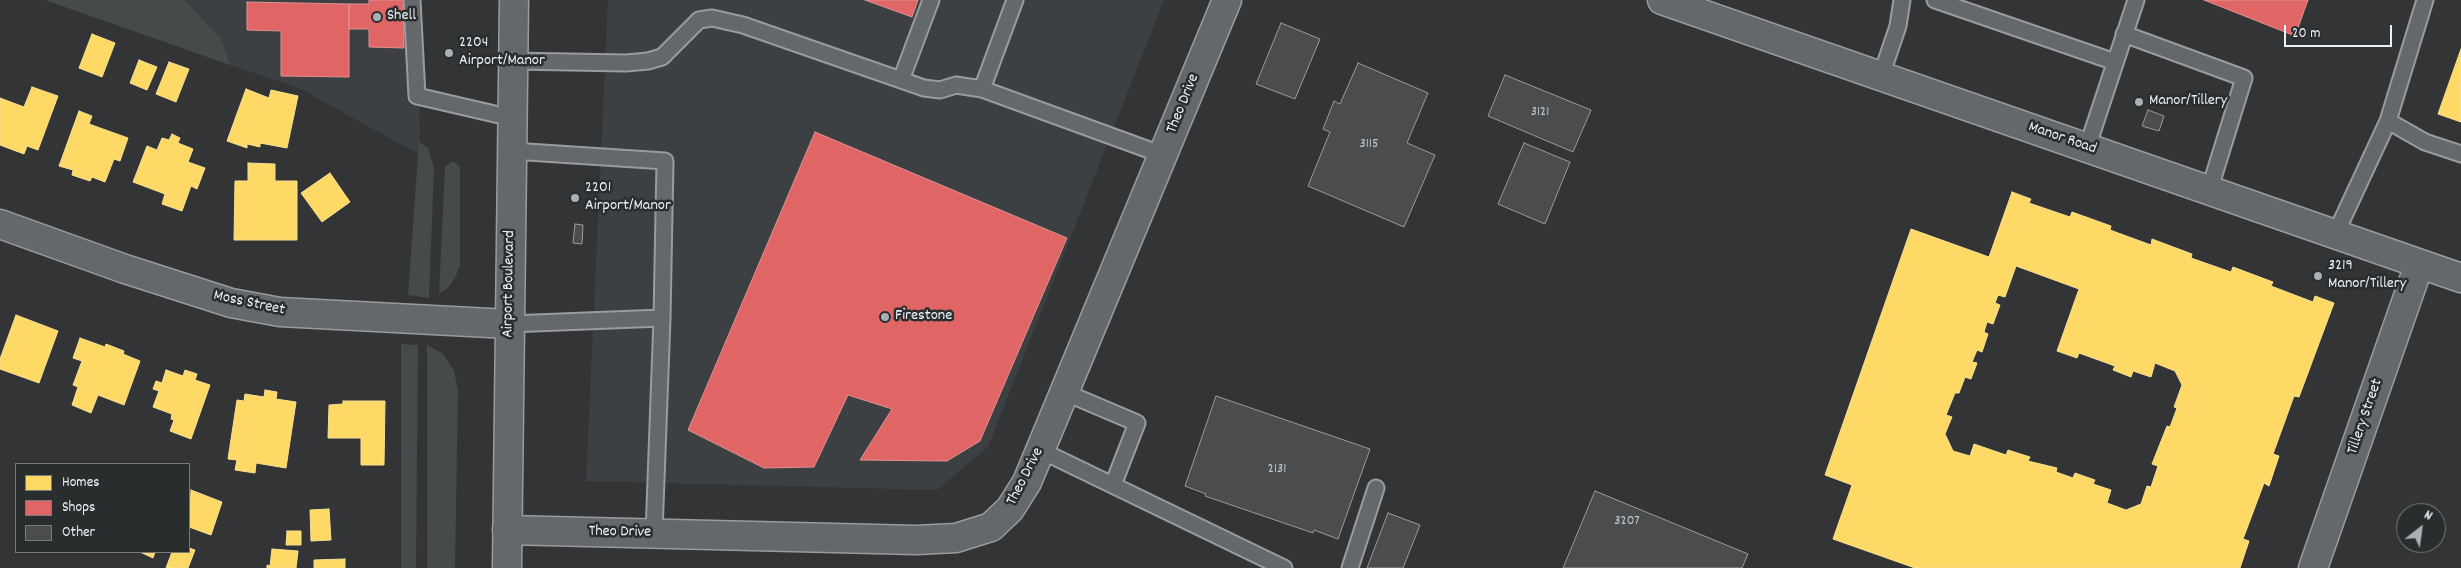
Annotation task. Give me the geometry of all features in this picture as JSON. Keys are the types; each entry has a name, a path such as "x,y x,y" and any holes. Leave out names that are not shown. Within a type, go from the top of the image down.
{"street":[{"name":"Airport Boulevard","path":"507,568 514,0"},
{"name":"Theo Drive","path":"507,530 907,540 956,538 991,527 1010,509 1027,482 1227,0"},
{"name":"Manor Road","path":"1662,0 2335,236 2461,278"},
{"name":"Moss Street","path":"0,224 124,269 231,303 280,312 510,324"},
{"name":"Tillery Street","path":"2313,568 2419,265"}],"lane":[{"path":"412,0 417,96 512,118"},
{"path":"901,80 931,0"},
{"path":"982,89 1015,0"},
{"path":"1881,76 1898,26 1902,0"},
{"path":"1935,0 2115,62"},
{"path":"2087,148 2136,0"},
{"path":"2335,236 2388,122 2425,0"},
{"path":"512,61 626,63 648,61 662,57 699,20 712,18 743,25 924,88 940,90 956,85 982,89 1163,155"},
{"path":"2124,34 2244,78 2209,191"},
{"path":"2388,122 2425,142 2461,154"},
{"path":"512,151 665,161 662,318 654,534"},
{"path":"510,324 662,318"},
{"path":"1064,392 1138,423 1113,485"},
{"path":"1040,450 1284,568"},
{"path":"1350,568 1376,488"}],"shaded area":[{"path":"45,0 184,0 221,38 230,65"},
{"path":"184,0 418,0 420,155 299,88 230,65 221,38"},
{"path":"608,0 1164,0 988,447 937,490 586,481"},
{"path":"419,142 428,148 434,168 429,298 408,295"},
{"path":"453,161 460,167 460,265 455,278 448,288 439,294 445,167"},
{"path":"401,344 418,345 416,568 401,568"},
{"path":"427,345 443,354 454,371 458,390 455,568 427,568"}],"building: Homes":[{"path":"92,34 115,43 102,77 79,68"},
{"path":"2461,49 2461,122 2438,114"},
{"path":"139,60 157,67 147,90 130,83"},
{"path":"169,62 189,69 176,102 156,94"},
{"path":"32,87 58,96 38,150 27,146 24,154 0,145 0,98 24,107"},
{"path":"246,89 269,98 271,90 298,96 287,148 260,143 260,147 247,144 247,148 227,141"},
{"path":"79,111 92,116 89,124 128,138 120,161 114,159 105,182 92,177 90,181 72,175 73,170 59,166"},
{"path":"172,134 180,138 178,143 193,149 188,162 205,168 197,189 191,186 182,211 162,204 165,194 133,182 147,146 157,150 162,138 169,140"},
{"path":"248,163 275,164 275,181 297,181 297,240 234,240 235,181 248,181"},
{"path":"330,173 350,202 322,222 301,193"},
{"path":"2012,192 2031,199 2029,203 2070,217 2072,212 2111,226 2110,230 2151,245 2152,239 2192,254 2191,258 2231,272 2233,267 2273,282 2271,286 2313,302 2315,296 2334,303 2299,397 2294,396 2273,454 2279,456 2269,486 2264,483 2243,539 2249,541 2240,568 1915,568 1833,539 1852,485 1825,475 1911,229 1989,257","holes":["2016,266 2079,289 2057,351 2077,358 2079,353 2115,366 2113,370 2131,377 2133,371 2151,377 2155,363 2175,371 2182,385 2174,407 2177,408 2170,427 2167,426 2152,464 2158,466 2151,487 2147,486 2141,504 2126,510 2107,503 2111,490 2093,484 2095,480 2075,473 2073,478 2056,472 2057,468 2028,461 2030,457 2008,450 2006,455 1974,444 1970,456 1953,451 1945,434 1952,417 1946,415 1955,393 1959,393 1965,377 1971,379 1977,363 1972,362 1977,350 1982,352 1988,334 1984,332 1987,322 1993,324 2000,305 1995,303 1998,295 2005,297"]},
{"path":"16,315 58,331 39,383 0,369 0,359"},
{"path":"80,338 105,347 106,344 124,351 123,354 140,361 124,405 98,395 91,413 72,405 78,387 73,385 82,361 73,358"},
{"path":"166,370 183,376 185,370 197,374 195,380 210,385 191,439 170,431 174,420 171,419 172,414 153,407 159,391 153,389 156,381 162,383"},
{"path":"265,390 277,392 276,399 296,402 286,468 256,463 255,473 235,470 237,460 228,459 237,400 244,401 245,394 264,397"},
{"path":"343,401 385,401 384,465 361,465 361,438 328,438 329,405 343,404"},
{"path":"191,490 222,502 211,535 190,527"},
{"path":"329,509 331,540 311,541 310,510"},
{"path":"287,531 301,531 301,545 286,545"},
{"path":"190,548 195,550 188,568 166,568 172,553 190,553"},
{"path":"272,549 298,551 296,568 267,568 267,565 270,566"},
{"path":"142,553 155,553 153,558"},
{"path":"345,559 345,568 314,568 314,560"}],"building: Shops":[{"name":"Shell","path":"369,0 404,0 404,48 369,47 369,29 349,29 349,4 369,4"},
{"path":"865,0 918,0 912,17"},
{"path":"2204,0 2308,0 2295,36"},
{"path":"247,2 349,4 349,77 281,76 281,31 247,30"},
{"name":"Firestone","path":"815,132 1067,238 980,441 947,461 860,460 892,409 848,395 814,467 764,468 688,430"}],"building: Other":[{"path":"1281,23 1320,39 1295,99 1256,84"},
{"path":"1358,63 1428,93 1407,143 1435,155 1404,227 1308,186 1330,132 1323,129 1334,101 1340,104"},
{"path":"1505,75 1591,110 1573,152 1488,116"},
{"path":"2148,110 2164,116 2159,131 2142,126"},
{"path":"1524,143 1570,162 1545,224 1498,204"},
{"path":"575,224 583,225 582,244 573,243"},
{"path":"1216,396 1370,449 1338,539 1314,530 1313,533 1205,496 1206,494 1185,486"},
{"path":"1595,491 1748,554 1742,568 1563,568"},
{"path":"1388,513 1420,525 1403,568 1367,568"}],"place":[{"name":"Shell","path":"377,17"},
{"name":"2204 Airport/Manor","path":"449,53"},
{"name":"Manor/Tillery","path":"2139,102"},
{"name":"2201 Airport/Manor","path":"575,198"},
{"name":"3219 Manor/Tillery","path":"2318,276"},
{"name":"Firestone","path":"885,317"}]}
